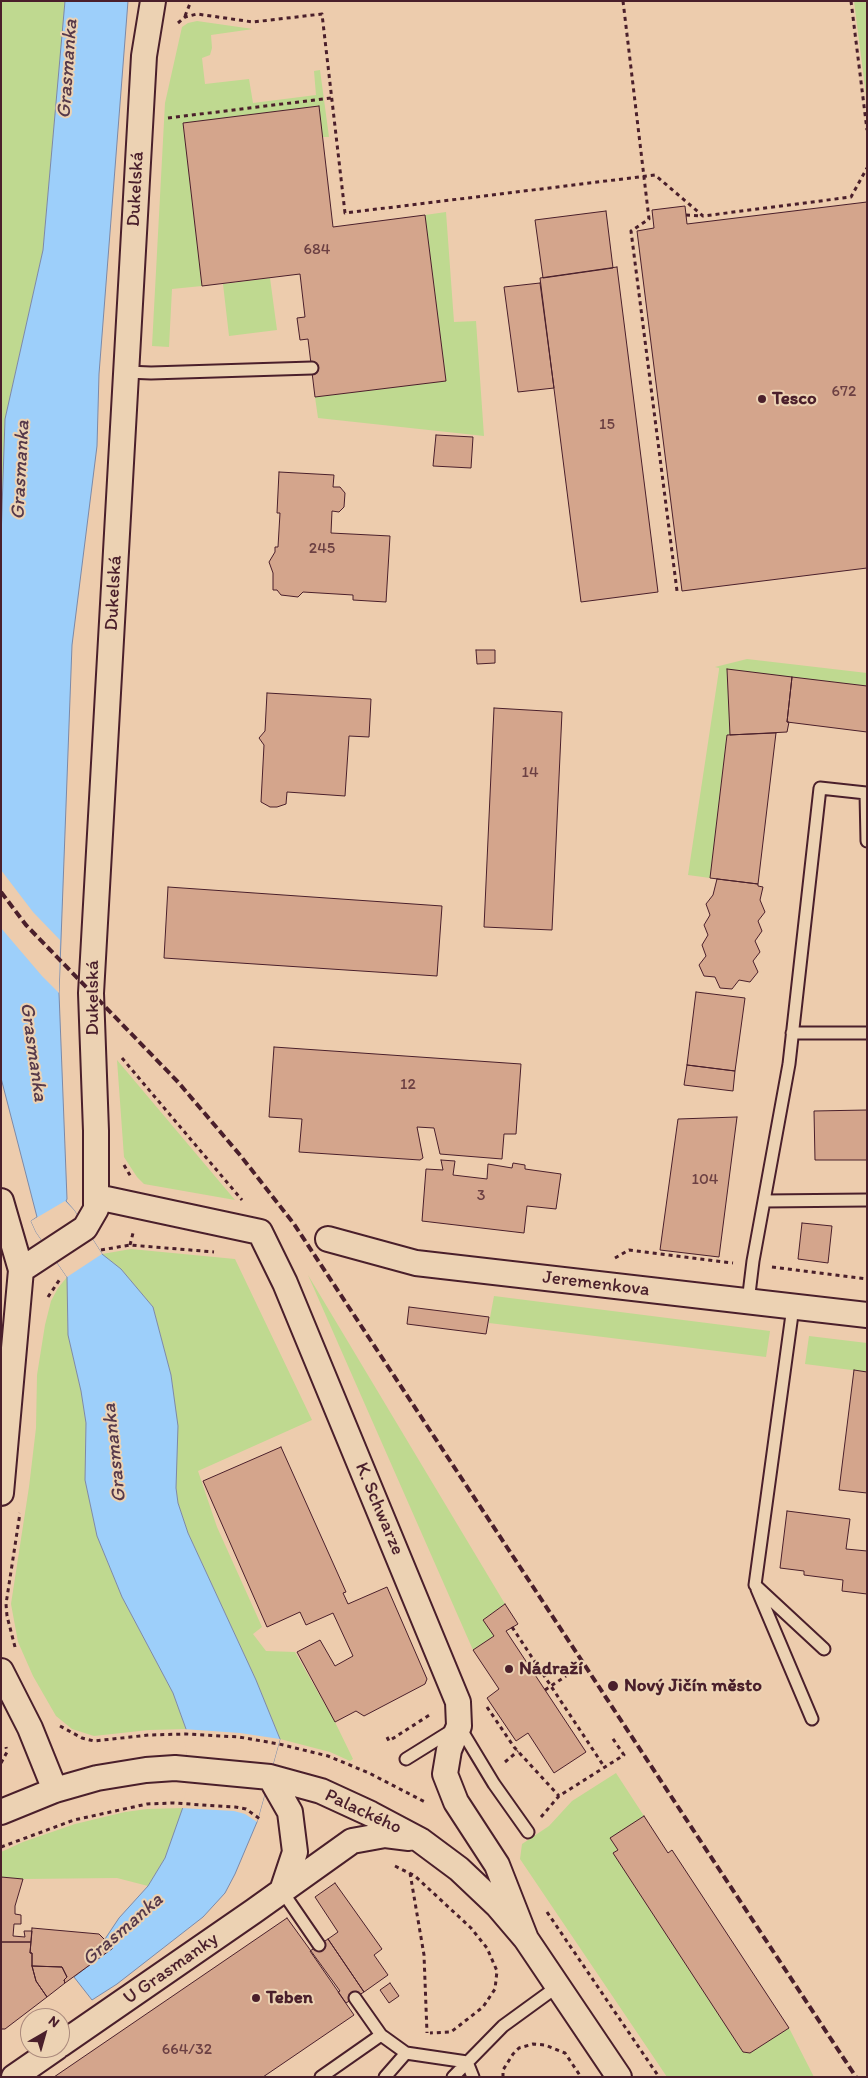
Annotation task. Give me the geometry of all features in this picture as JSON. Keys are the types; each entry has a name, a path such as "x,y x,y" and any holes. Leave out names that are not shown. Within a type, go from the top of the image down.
{"street":[{"name":"Dukelská","path":"97,1192 91,993 144,56 154,1"},
{"path":"21,1270 85,1228 96,1209 97,1192"},
{"name":"K. Schwarze","path":"97,1192 260,1232 285,1283 458,1702 459,1726 449,1750 445,1774 456,1802 497,1865 526,1939"},
{"path":"1,1201 21,1270 1,1493"},
{"name":"Jeremenkova","path":"328,1240 416,1263 867,1315"},
{"path":"1,1671 30,1728 55,1790"},
{"name":"Palackého","path":"1,1812 55,1790 97,1778 120,1773 175,1768 270,1777 321,1791 371,1814 420,1840 459,1869 497,1905 526,1939 619,2077"},
{"path":"270,1777 290,1812 295,1852 282,1891"},
{"name":"U Grasmanky","path":"70,2038 352,1841 384,1835 420,1840"},
{"path":"14,2077 42,2058"}],"lane":[{"path":"126,372 151,373 312,368"},
{"path":"748,1302 752,1265 789,1064 820,788 866,794 867,841"},
{"path":"792,1033 867,1034"},
{"path":"764,1200 867,1200"},
{"path":"793,1307 755,1585 812,1719"},
{"path":"755,1585 824,1649"},
{"path":"406,1759 459,1726 494,1784 528,1832"},
{"path":"282,1891 319,1945"},
{"path":"453,2077 503,2026 558,1986"},
{"path":"355,1998 381,2035 406,2053 467,2062"},
{"path":"321,2077 381,2035"},
{"path":"385,2077 406,2053"},
{"path":"467,2062 473,2077"}],"path":[{"path":"185,17 190,1"},
{"path":"623,1 651,219 631,231 677,591"},
{"path":"851,1 867,130"},
{"path":"176,30 178,22 185,17 197,14 253,22 322,14 345,213 655,175 703,216"},
{"path":"164,118 331,98"},
{"path":"686,215 703,216 851,197 867,168"},
{"path":"118,1054 246,1206 237,1204"},
{"path":"120,1159 133,1180"},
{"path":"100,1251 130,1245 218,1253"},
{"path":"612,1259 629,1250 867,1279"},
{"path":"47,1299 54,1286 65,1273"},
{"path":"16,1649 7,1616 6,1604 21,1505"},
{"path":"512,1628 605,1768"},
{"path":"545,1690 566,1676"},
{"path":"53,1719 70,1733 94,1741 149,1735 186,1734 239,1737 279,1744 328,1756 369,1773 434,1808"},
{"path":"528,1832 559,1796 624,1756 611,1736"},
{"path":"1,1839 3,1846 74,1820 147,1804 174,1803 235,1807 246,1809 263,1821"},
{"path":"410,1873 424,1955 427,2034"},
{"path":"545,1909 659,2077"},
{"path":"503,2077 503,2070 513,2054 519,2048 533,2044 545,2045 564,2053 581,2077"}],"green space":[{"path":"1,1 65,1 43,250 5,419 1,539"},
{"path":"854,1 867,1 867,103"},
{"path":"197,21 253,29 211,35 212,48 210,55 202,58 205,84 249,79 253,103 316,95 314,71 320,70 329,137 322,137 318,106 183,123 202,286 172,289 169,347 152,346 165,103 182,27"},
{"path":"446,212 454,322 476,321 484,436 318,418 315,397 446,381 425,215"},
{"path":"270,278 277,330 229,336 223,284"},
{"path":"747,659 867,673 867,686 727,670 730,735 727,735 710,878 688,875 719,670 719,668 715,667"},
{"path":"117,1060 235,1200 144,1184 137,1177 124,1157"},
{"path":"131,1249 235,1259 312,1420 198,1471 217,1527 262,1627 253,1634 266,1651 295,1652 335,1722 353,1759 350,1761 330,1752 280,1739 256,1680 188,1533 178,1503 176,1488 175,1407 171,1375 153,1307 121,1269 102,1254"},
{"path":"308,1275 505,1604 483,1620 494,1636 473,1650"},
{"path":"67,1277 68,1335 81,1391 86,1423 85,1480 97,1536 122,1597 173,1693 186,1729 149,1730 94,1736 72,1729 56,1716 33,1676 18,1642 11,1604 36,1428 37,1375 51,1301"},
{"path":"494,1296 770,1331 766,1357 489,1323"},
{"path":"809,1336 867,1343 867,1372 805,1364"},
{"path":"616,1773 644,1816 611,1839 618,1850 613,1853 743,2052 750,2053 789,2028 814,2077 667,2077 520,1859 522,1844 549,1826 572,1801"},
{"path":"183,1808 165,1858 148,1886 117,1878 23,1879 1,1877 1,1852 23,1842 75,1824 125,1812"}],"water":[{"name":"Grasmanka","path":"65,1 128,1 99,374 97,446 72,645 59,993 66,1201 74,1210 102,1254 121,1269 153,1307 171,1375 178,1426 176,1488 178,1503 188,1533 256,1680 280,1739 257,1822 225,1893 203,1917 117,1984 92,2000 74,1977 112,1948 105,1939 119,1918 148,1886 165,1858 189,1790 186,1729 173,1693 122,1597 97,1536 85,1480 86,1423 81,1391 68,1335 67,1277 36,1232 31,1221 37,1217 1,1078 1,539 5,419 43,250"}],"pier":[{"path":"1,870 33,912 60,940 59,993 1,928"},
{"path":"65,1201 74,1210 102,1254 67,1277 36,1232 31,1221"},
{"path":"183,1729 240,1733 280,1739 257,1822 245,1814 234,1811 181,1808 187,1789 189,1773"}],"building":[{"path":"319,106 333,227 425,215 446,381 315,397 308,339 300,340 297,318 305,317 300,274 202,286 183,123"},
{"name":"Tesco","path":"867,202 867,568 682,591 637,231 654,228 652,210 685,206 687,224"},
{"path":"606,211 613,268 543,278 535,220"},
{"path":"617,267 658,592 581,602 540,278"},
{"path":"540,283 554,388 518,392 504,287"},
{"path":"436,435 473,437 471,468 433,466"},
{"path":"279,472 334,475 333,487 340,487 345,493 344,507 339,512 332,511 331,533 390,536 386,602 353,600 353,595 303,592 298,597 281,595 277,590 273,590 273,573 269,562 275,552 275,547 278,547 280,513 277,513"},
{"path":"476,650 495,650 495,663 477,664"},
{"path":"727,669 792,677 787,732 730,735"},
{"path":"792,677 867,686 867,732 787,722"},
{"path":"267,693 371,699 369,737 349,736 345,796 287,792 286,804 270,807 261,802 264,745 259,738 265,731"},
{"path":"494,708 562,712 552,930 484,927"},
{"path":"776,733 758,884 710,878 727,735"},
{"path":"717,879 758,884 758,886 763,887 760,900 765,912 758,921 762,931 755,941 760,952 753,961 758,972 750,982 739,980 732,989 720,988 715,977 704,976 699,965 706,956 702,945 708,935 704,925 710,915 706,904 713,895"},
{"path":"168,887 442,906 437,976 164,958"},
{"path":"696,992 745,998 735,1071 687,1065"},
{"path":"274,1047 521,1064 516,1134 504,1134 502,1159 440,1154 434,1128 417,1127 423,1158 420,1160 299,1152 302,1119 269,1117"},
{"path":"687,1065 735,1071 733,1091 684,1085"},
{"path":"867,1110 867,1160 815,1160 814,1111"},
{"path":"737,1117 719,1257 660,1250 678,1119"},
{"path":"441,1160 455,1161 453,1175 487,1179 488,1164 512,1168 513,1163 525,1165 525,1169 561,1174 556,1209 527,1206 524,1233 422,1221 426,1169 443,1170"},
{"path":"802,1223 832,1226 828,1263 798,1259"},
{"path":"409,1307 489,1317 486,1334 407,1324"},
{"path":"854,1370 867,1372 867,1493 839,1490"},
{"path":"281,1447 346,1592 343,1593 348,1604 387,1587 427,1679 425,1684 364,1716 356,1711 335,1722 297,1652 320,1640 335,1666 353,1656 333,1613 306,1625 300,1612 267,1627 203,1481"},
{"path":"787,1511 850,1519 846,1549 867,1551 867,1594 842,1591 843,1580 804,1575 804,1571 780,1568"},
{"name":"Nádraží","path":"505,1604 518,1624 506,1631 586,1752 554,1773 528,1733 516,1741 487,1698 499,1689 473,1650 494,1636 483,1620"},
{"path":"644,1816 668,1853 672,1850 789,2028 750,2053 743,2052 613,1853 618,1850 610,1838"},
{"path":"1,1877 23,1879 15,1906 15,1914 21,1915 21,1924 14,1924 13,1936 25,1937 24,1931 32,1931 31,1942 1,1942"},
{"path":"335,1883 382,1949 374,1955 388,1975 364,1992 328,1939 338,1932 315,1897"},
{"name":"Teben","path":"287,1918 340,1991 338,1992 354,2015 263,2077 54,2077"},
{"path":"32,1928 99,1934 113,1948 65,1983 64,1980 67,1977 62,1967 32,1966 32,1953 30,1953"},
{"path":"328,1939 364,1992 346,2003 310,1951"},
{"path":"1,1942 31,1942 30,1953 32,1953 32,1966 36,1981 47,1997 33,2008 20,2008 20,2018 5,2029 1,2029"},
{"path":"32,1966 62,1967 67,1977 64,1980 65,1983 47,1997 36,1981"},
{"path":"390,1983 399,1996 389,2003 380,1990"}],"railway":[{"path":"1,892 26,925 178,1082 240,1155 294,1224 856,2077"}],"place":[{"name":"Tesco","path":"762,399"},
{"name":"Nádraží","path":"509,1669"},
{"name":"Nový Jičín město","path":"613,1686"},
{"name":"Teben","path":"256,1998"}]}
